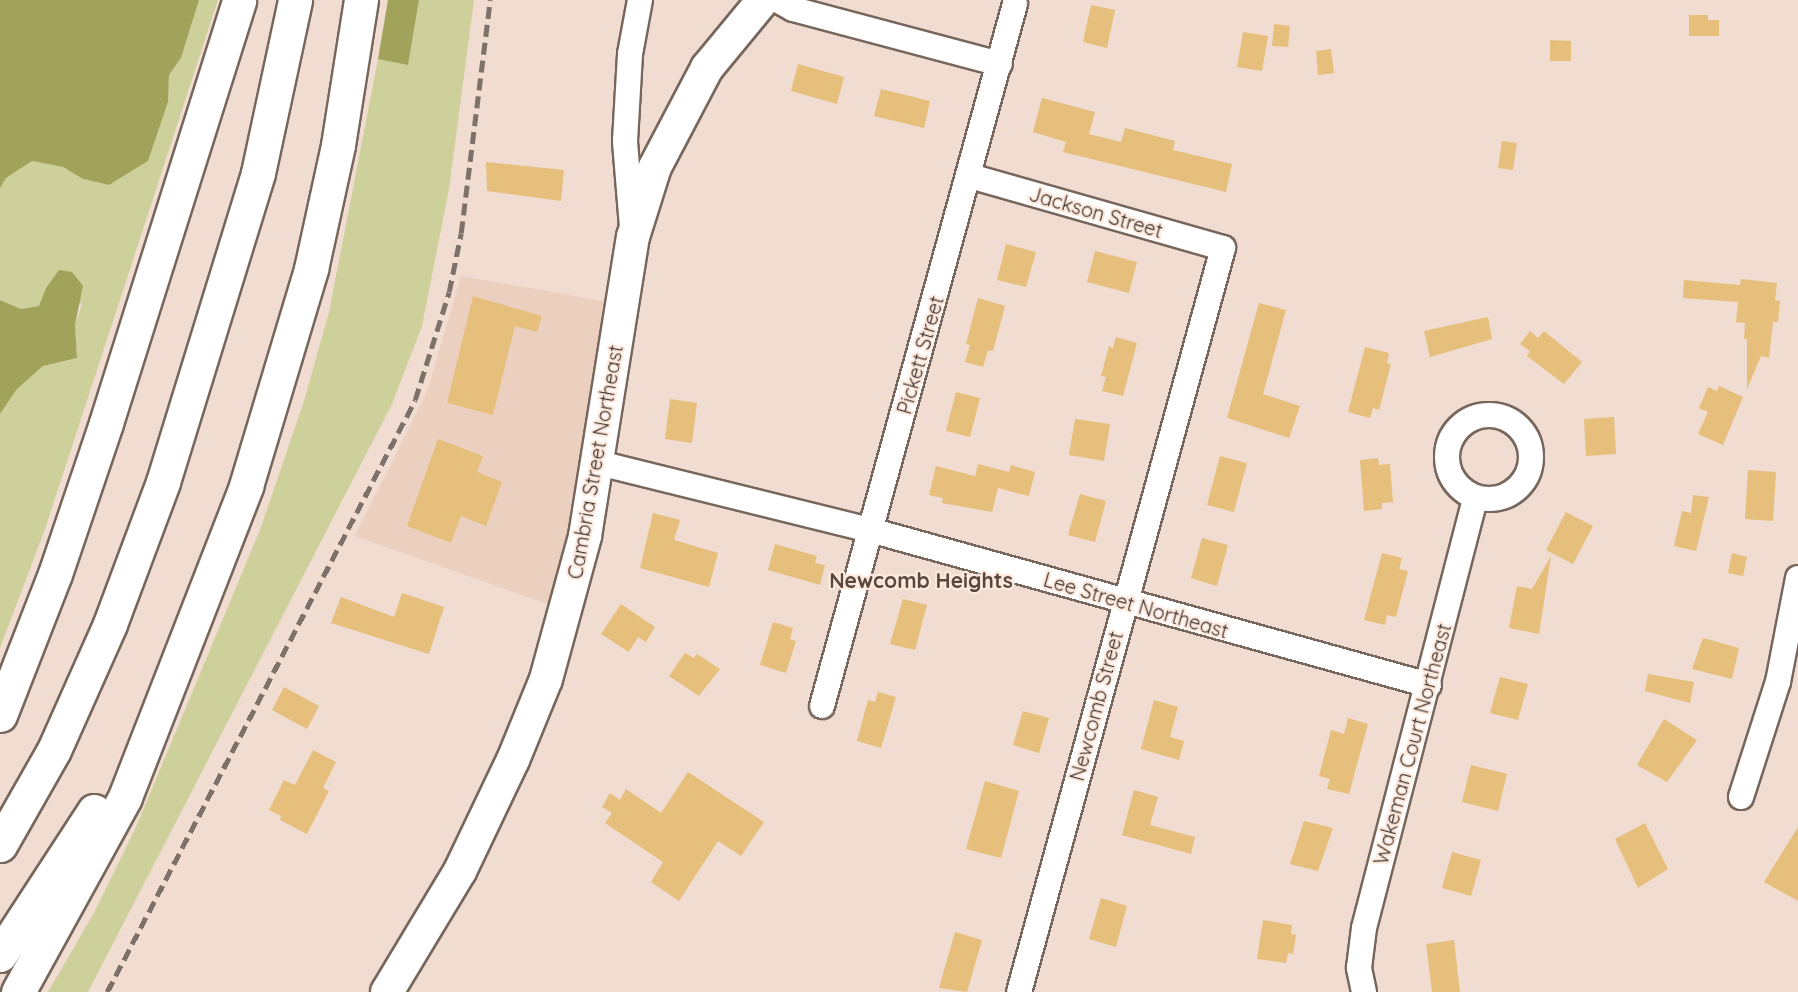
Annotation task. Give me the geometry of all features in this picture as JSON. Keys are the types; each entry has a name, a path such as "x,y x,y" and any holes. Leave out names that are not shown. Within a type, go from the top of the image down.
{"highway":[{"path":"0,715 55,574 102,434 239,0"},
{"path":"0,845 54,750 110,624 163,483 258,173 294,0"},
{"path":"18,992 125,797 246,486 311,269 338,145 361,0"},
{"path":"0,955 76,844 192,623"},
{"path":"24,992 49,939"}],"main road":[{"name":"Cambria Street Northeast","path":"392,990 460,871 530,720 574,583 599,463 633,237 655,167 689,96 727,40 763,0"}],"street":[{"path":"633,237 625,141 630,54 640,0"},
{"path":"777,0 793,9 1000,64"},
{"name":"Pickett Street","path":"822,705 970,176 1015,3"},
{"name":"Jackson Street","path":"970,176 1223,248"},
{"name":"Newcomb Street","path":"1019,992 1223,248"},
{"name":"Lee Street Northeast","path":"599,463 870,530 1124,603 1429,685"},
{"name":"Wakeman Court Northeast","path":"1364,992 1359,968 1364,928 1429,685 1475,498"},
{"path":"1741,797 1778,682 1798,578"}],"shaded area":[{"path":"461,276 609,302 598,383 556,607 355,536 428,389"}],"green space":[{"path":"0,0 199,0 181,58 169,75 168,102 148,161 109,185 83,179 63,167 32,161 6,178 0,188"},
{"path":"199,0 218,0 45,529 0,648 0,414 17,389 43,366 77,358 75,325 82,304 46,288 40,306 21,309 0,300 0,188 6,178 32,161 63,167 83,179 109,185 148,161 168,102 169,75 181,58"},
{"path":"388,0 419,0 408,65 378,59"},
{"path":"419,0 474,0 449,189 422,326 392,404 88,992 48,992 94,913 136,827 260,530 304,401 329,312 378,59 408,64"},
{"path":"59,270 72,272 83,286 75,325 77,358 43,366 17,389 0,414 0,300 21,309 39,306 46,288"}],"building":[{"path":"1091,5 1115,10 1107,48 1083,42"},
{"path":"1689,15 1708,15 1708,20 1719,20 1719,36 1689,36"},
{"path":"1274,24 1290,26 1288,47 1272,46"},
{"path":"1243,32 1268,36 1262,71 1237,67"},
{"path":"1550,40 1571,41 1571,61 1550,61"},
{"path":"1331,49 1334,73 1318,75 1316,51"},
{"path":"798,64 844,77 837,104 791,91"},
{"path":"881,89 930,101 924,128 874,116"},
{"path":"1042,98 1095,112 1089,134 1121,142 1125,128 1175,141 1173,150 1232,164 1226,192 1063,152 1066,142 1033,132"},
{"path":"1502,141 1517,143 1513,170 1498,168"},
{"path":"486,162 564,170 561,201 487,191"},
{"path":"1006,244 1036,252 1026,287 997,280"},
{"path":"1095,251 1137,262 1129,293 1087,282"},
{"path":"1741,279 1777,283 1775,300 1780,301 1778,322 1773,322 1769,358 1761,356 1747,389 1747,339 1744,339 1745,323 1736,322 1738,302 1683,298 1684,280 1740,285"},
{"path":"473,296 542,316 537,332 515,326 493,415 447,403"},
{"path":"978,298 1005,306 993,351 988,350 983,367 965,362 970,345 966,344"},
{"path":"1259,303 1286,310 1263,394 1300,406 1289,438 1227,418"},
{"path":"1488,317 1492,339 1430,357 1424,331"},
{"path":"1530,331 1538,338 1544,331 1582,362 1564,384 1527,356 1530,351 1520,344"},
{"path":"1116,337 1137,343 1123,396 1102,391 1106,377 1101,376 1109,346 1113,348"},
{"path":"1365,347 1389,353 1387,363 1391,364 1379,410 1373,408 1370,418 1348,412"},
{"path":"1719,386 1743,397 1723,445 1698,434 1708,412 1699,408 1708,387 1717,391"},
{"path":"956,392 980,398 970,437 946,431"},
{"path":"670,399 697,403 692,443 665,439"},
{"path":"1614,417 1616,454 1586,456 1584,419"},
{"path":"1075,419 1110,424 1104,461 1069,455"},
{"path":"438,439 483,456 477,472 502,482 486,526 461,516 451,543 407,526"},
{"path":"1220,456 1247,463 1234,512 1207,505"},
{"path":"1378,458 1379,465 1390,464 1393,502 1382,503 1382,509 1364,511 1360,460"},
{"path":"978,464 1009,472 1011,465 1035,472 1029,496 998,488 992,512 942,503 943,498 929,495 936,466 975,476"},
{"path":"1748,470 1776,472 1773,521 1745,519"},
{"path":"1080,494 1106,501 1095,542 1068,535"},
{"path":"1693,495 1709,497 1696,551 1674,546 1682,511 1691,513"},
{"path":"1566,512 1593,526 1573,564 1546,550"},
{"path":"653,513 680,520 674,540 718,553 709,587 640,568"},
{"path":"1202,538 1228,545 1217,586 1191,578"},
{"path":"775,544 817,556 815,563 825,565 820,585 768,570"},
{"path":"1382,553 1402,558 1399,569 1408,571 1396,617 1387,615 1385,625 1364,620"},
{"path":"1732,553 1747,557 1743,576 1728,573"},
{"path":"1551,556 1539,634 1509,628 1517,586 1532,589"},
{"path":"402,593 444,607 429,654 331,623 341,597 394,617"},
{"path":"903,599 927,605 915,650 890,644"},
{"path":"621,604 655,627 646,642 638,637 629,652 601,634"},
{"path":"773,622 793,628 790,639 796,641 786,673 760,665"},
{"path":"1703,638 1739,648 1732,679 1692,669"},
{"path":"685,653 694,658 697,654 720,669 699,696 669,676"},
{"path":"1648,674 1694,682 1690,703 1645,691"},
{"path":"1500,677 1528,684 1518,720 1490,713"},
{"path":"284,687 319,706 307,729 272,710"},
{"path":"878,692 896,697 881,748 857,741 868,700 875,702"},
{"path":"1154,700 1178,707 1170,737 1184,741 1179,760 1141,749"},
{"path":"1023,711 1049,718 1039,753 1013,745"},
{"path":"1348,718 1368,724 1349,794 1327,789 1330,779 1319,776 1331,730 1344,734"},
{"path":"1664,719 1697,740 1667,782 1637,765"},
{"path":"313,750 336,762 323,788 329,791 307,834 280,820 281,816 269,810 284,780 295,785"},
{"path":"1471,765 1507,774 1498,811 1462,802"},
{"path":"688,772 764,822 741,856 718,841 679,901 651,882 663,862 605,823 612,813 602,807 610,793 620,800 626,789 661,813"},
{"path":"985,781 1019,791 1001,858 966,849"},
{"path":"1134,790 1158,797 1150,825 1195,837 1191,854 1122,835"},
{"path":"1304,821 1333,828 1318,871 1290,864"},
{"path":"1645,823 1668,869 1638,888 1615,839"},
{"path":"1798,827 1798,901 1764,882"},
{"path":"1452,852 1481,860 1471,896 1442,888"},
{"path":"1101,898 1127,906 1116,947 1089,939"},
{"path":"1263,920 1292,925 1291,934 1296,935 1293,954 1288,953 1286,963 1257,959"},
{"path":"955,932 982,940 967,992 939,988"},
{"path":"1454,940 1460,992 1432,992 1426,944"}],"railway":[{"path":"107,992 415,400 449,292 461,233 490,0"}],"district":[{"name":"Newcomb Heights","path":"921,580"}]}
